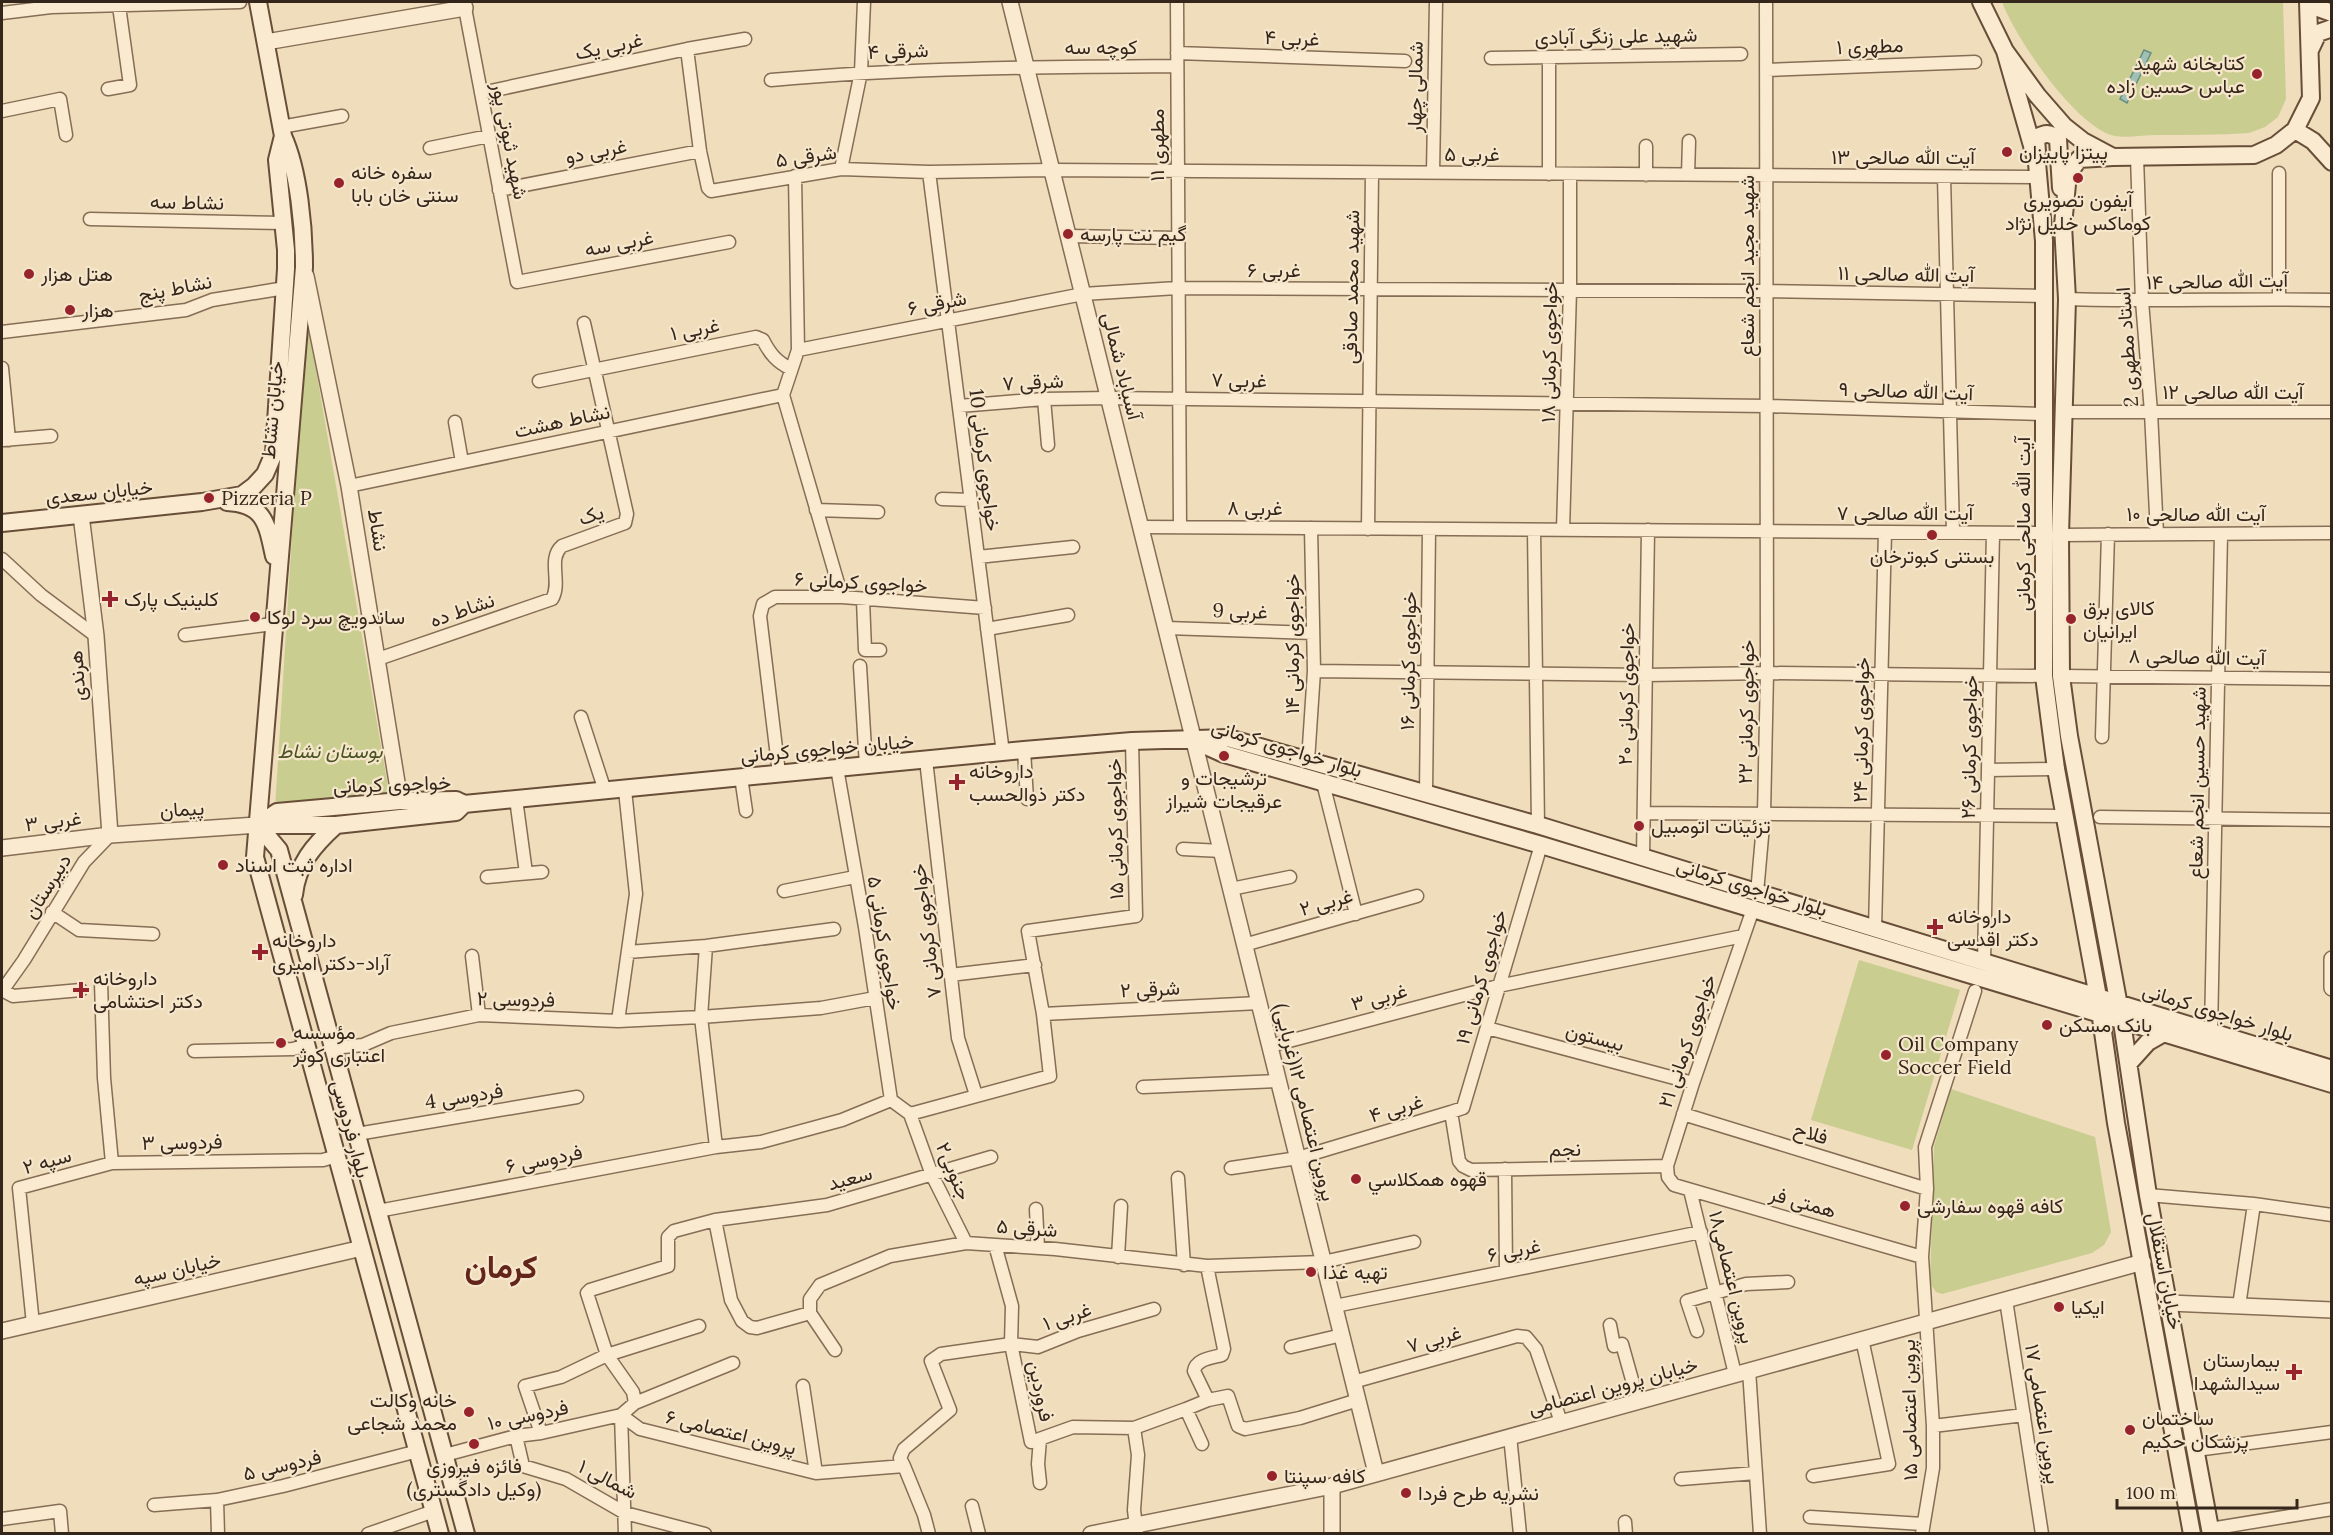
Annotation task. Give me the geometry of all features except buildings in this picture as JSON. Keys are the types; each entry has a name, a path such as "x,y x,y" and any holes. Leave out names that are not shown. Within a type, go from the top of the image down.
{"main road":[{"name":"خیابان نشاط","path":"258,2 282,132 292,156 304,248 258,825"},
{"path":"1982,2 2005,51 2026,82 2064,126 2083,141 2113,157 2254,155 2276,146 2295,130 2311,98 2308,2"},
{"path":"2314,2 2318,8 2331,13"},
{"path":"2310,51 2318,33 2331,28"},
{"name":"آیت الله صالحی کرمانی","path":"2005,51 2038,170 2044,241 2044,676 2056,769 2101,1015"},
{"path":"2295,130 2313,141 2331,162"},
{"path":"202,502 242,495 265,474 274,453 286,250 277,160 282,132"},
{"path":"2038,170 2036,138 2043,133 2051,134 2058,139 2063,225"},
{"name":"آیت الله صالحی کرمانی","path":"2113,157 2079,159 2068,174 2063,225 2067,299 2060,535 2061,676 2069,736 2122,1022"},
{"path":"202,502 243,503 255,509 264,518 278,573"},
{"name":"خیابان سعدی","path":"2,524 202,502"},
{"name":"بلوار خواجوی کرمانی","path":"1194,741 1228,738 1538,825 1643,858 1755,901 2122,1022 2331,1084"},
{"name":"خیابان خواجوی کرمانی","path":"465,804 1024,750 1132,741 1194,741"},
{"name":"بلوار خواجوی کرمانی","path":"1194,741 1224,754 1541,844 1755,901 1875,929 2331,1069"},
{"name":"خواجوی کرمانی","path":"456,800 465,804 456,812 336,825 258,825 278,812 400,801 456,800"},
{"name":"بلوار فردوسی","path":"258,825 279,850 466,1533"},
{"name":"بلوار فردوسی","path":"258,825 255,857 440,1533"},
{"path":"293,902 300,865 316,843 336,825"},
{"path":"2073,863 2091,860"},
{"name":"خیابان استقلال","path":"2101,1015 2116,1123 2192,1533"},
{"name":"خیابان استقلال","path":"2122,1022 2148,1195 2210,1531"},
{"path":"2129,1063 2148,1042 2162,1034"},
{"path":"2116,1123 2138,1121"},
{"path":"362,1248 387,1243"}],"street":[{"path":"2,13 51,7 240,2"},
{"path":"841,169 861,72 864,2"},
{"name":"آسیاباد شمالی","path":"1010,2 1194,741"},
{"name":"مطهری ۱۱","path":"1177,2 1180,527"},
{"name":"شمالی چهار","path":"1432,173 1436,2"},
{"name":"شهید مجید انجم شعاع","path":"1766,2 1767,531"},
{"path":"266,42 464,5"},
{"name":"شهید ثبوتی پور","path":"464,5 517,282"},
{"path":"108,89 130,85 119,6"},
{"name":"غربی یک","path":"481,93 687,49 745,39"},
{"name":"شرقی ۵","path":"687,49 700,151 708,188 711,190 841,169 929,172 1177,171"},
{"name":"شهید علی زنگی آبادی","path":"1491,58 1741,54"},
{"path":"1549,57 1550,174"},
{"name":"کوچه سه","path":"1026,67 1177,60"},
{"name":"۴ غربی","path":"1177,60 1406,61"},
{"name":"مطهری ۱","path":"1766,70 1975,62"},
{"name":"شرقی ۴","path":"771,80 861,72 1026,67"},
{"path":"2,111 60,99 66,135"},
{"path":"282,132 342,116"},
{"path":"430,148 489,136"},
{"path":"1688,175 1689,141"},
{"path":"1646,146 1646,175"},
{"name":"غربی دو","path":"499,190 700,151"},
{"name":"استاد مطهری 2","path":"2137,157 2142,301 2151,412 2157,534"},
{"name":"آیت الله صالحی ۱۳","path":"1766,176 1944,177 2038,170"},
{"name":"۵ غربی","path":"1177,171 1766,176"},
{"name":"خواجوی کرمانی 10","path":"929,172 1003,753"},
{"name":"شهید محمد صادقی","path":"1368,528 1372,173"},
{"path":"2279,173 2279,298"},
{"name":"خواجوی کرمانی ۱۸","path":"1563,530 1570,290 1570,174"},
{"path":"795,176 798,350 783,395 842,597"},
{"path":"1944,177 1953,532"},
{"name":"نشاط سه","path":"90,219 284,223"},
{"path":"1068,236 1177,238"},
{"name":"غربی سه","path":"517,282 729,242"},
{"name":"نشاط","path":"304,267 349,486 400,801"},
{"name":"نشاط پنج","path":"2,332 186,310 212,300 285,288"},
{"name":"۶ غربی","path":"1083,294 1177,288 1570,290"},
{"name":"آیت الله صالحی ۱۱","path":"1570,290 2044,296"},
{"name":"شرقی ۶","path":"798,350 1083,294"},
{"name":"آیت الله صالحی ۱۴","path":"2067,299 2142,301 2279,298 2331,300"},
{"path":"584,323 608,432"},
{"name":"غربی ۱","path":"594,369 756,337 763,340 771,355 780,364 791,369"},
{"path":"2,368 5,440 51,436"},
{"path":"539,381 594,369"},
{"name":"نشاط هشت","path":"349,486 783,395"},
{"name":"۷ غربی","path":"1108,398 1567,403"},
{"name":"شرقی ۷","path":"959,406 1044,399 1108,398"},
{"path":"1044,399 1048,445"},
{"name":"آیت الله صالحی ۹","path":"1567,403 2044,414"},
{"name":"آیت الله صالحی ۱۲","path":"2062,412 2331,412"},
{"path":"455,422 462,462"},
{"name":"یک","path":"556,594 556,551 562,546 625,524 627,519 608,432"},
{"path":"942,498 971,500"},
{"path":"816,510 878,512"},
{"name":"هرندی","path":"81,515 96,636 110,836"},
{"name":"۸ غربی","path":"1141,527 1563,530"},
{"name":"خواجوی کرمانی ۱۴","path":"1308,761 1314,671 1311,528"},
{"name":"خواجوی کرمانی ۱۶","path":"1426,794 1429,529"},
{"path":"1534,530 1538,825"},
{"name":"آیت الله صالحی ۷","path":"1563,530 2043,533"},
{"name":"خواجوی کرمانی ۲۰","path":"1643,858 1648,530"},
{"name":"خواجوی کرمانی ۲۲","path":"1755,901 1764,814 1767,531"},
{"name":"خواجوی کرمانی ۲۴","path":"1875,929 1885,532"},
{"name":"خواجوی کرمانی ۲۶","path":"1984,962 1993,533"},
{"name":"آیت الله صالحی ۱۰","path":"2060,535 2331,533"},
{"path":"2103,736 2108,534"},
{"name":"شهید حسین انجم شعاع","path":"2211,1032 2221,534"},
{"path":"978,557 1073,547"},
{"path":"2,559 41,595 96,636"},
{"name":"نشاط ده","path":"378,659 552,599 556,594"},
{"name":"خواجوی کرمانی ۶","path":"779,773 760,616 763,604 775,597 842,597 985,608"},
{"path":"863,600 866,650 880,650"},
{"path":"987,629 1068,615"},
{"path":"185,635 273,624"},
{"name":"غربی 9","path":"1166,628 1313,633"},
{"path":"860,666 866,766"},
{"path":"1314,671 2044,676"},
{"name":"آیت الله صالحی ۸","path":"2061,676 2331,679"},
{"path":"581,717 605,791"},
{"name":"خواجوی کرمانی ۱۵","path":"1035,965 1028,931 1136,916 1132,741"},
{"name":"پروین اعتصامی ۱۲(غربایی)","path":"1194,741 1376,1473"},
{"path":"1024,750 1027,799"},
{"name":"خواجوی کرمانی ۷","path":"926,760 958,1038 976,1095"},
{"name":"خواجوی کرمانی ۵","path":"837,768 865,927 891,1100"},
{"path":"1988,770 2056,769"},
{"path":"741,777 746,811"},
{"path":"1323,783 1356,914"},
{"path":"618,1022 636,894 625,790"},
{"path":"516,799 526,873"},
{"path":"1644,813 2064,816"},
{"path":"2100,817 2331,820"},
{"name":"پیمان","path":"110,836 258,825"},
{"name":"۳ غربی","path":"2,849 110,836"},
{"name":"دبیرستان","path":"2,991 24,960 84,862 110,836"},
{"name":"خواجوی کرمانی ۱۹","path":"1451,1112 1463,1108 1541,844"},
{"path":"1183,849 1221,851"},
{"path":"487,876 542,872"},
{"path":"784,891 855,877"},
{"path":"1231,890 1290,877"},
{"name":"غربی ۲","path":"1245,945 1417,896"},
{"name":"خواجوی کرمانی ۲۱","path":"1667,1166 1755,901"},
{"path":"52,912 79,930 153,934"},
{"path":"628,952 706,946 834,929"},
{"name":"غربی ۳","path":"1270,1046 1498,986 1743,936"},
{"path":"706,946 701,1017 716,1147"},
{"path":"472,956 479,1015"},
{"path":"2331,959 2331,988"},
{"path":"891,1100 910,1114 1050,1076 1035,965 950,975"},
{"path":"102,982 104,1078 112,1163"},
{"path":"2,991 13,996 81,990"},
{"name":"پروین اعتصامی ۱۵","path":"1923,1529 1933,1468 1933,1426 1922,1257 1927,1189 1925,1147 1975,991"},
{"name":"فردوسی ۲","path":"333,1048 363,1045 391,1033 479,1015 618,1022 821,1008 875,998"},
{"name":"شرقی ۲","path":"1043,1014 1259,1003"},
{"name":"بیستون","path":"1487,1028 1693,1083"},
{"path":"194,1051 293,1049 307,1045"},
{"path":"1143,1087 1278,1081"},
{"name":"فردوسی 4","path":"357,1134 577,1097"},
{"name":"فردوسی ۶","path":"378,1211 716,1147 761,1142 842,1120 891,1100"},
{"name":"غربی ۴","path":"1298,1158 1451,1112 1459,1161 1463,1166"},
{"name":"جنوبی۲","path":"910,1114 932,1175 966,1243"},
{"name":"فلاح","path":"1683,1114 1927,1189"},
{"name":"فردوسی ۳","path":"112,1163 323,1160 337,1156"},
{"name":"سعید","path":"607,1355 587,1293 590,1290 668,1266 668,1237 674,1231 715,1220 827,1205 992,1157"},
{"path":"1231,1168 1298,1158"},
{"name":"سپه ۲","path":"33,1324 19,1188 112,1163"},
{"name":"نجم","path":"1463,1166 1471,1170 1667,1166"},
{"name":"همتی فر","path":"1667,1166 1668,1177 1674,1185 1922,1257"},
{"path":"1505,1169 1506,1271"},
{"path":"1178,1178 1184,1265"},
{"name":"پروین اعتصامی۱۸","path":"1690,1190 1715,1292 1742,1372 1756,1473 1760,1533"},
{"path":"2148,1195 2254,1204 2331,1215"},
{"path":"2239,1306 2254,1204"},
{"path":"1118,1257 1121,1206"},
{"path":"1036,1209 1038,1248"},
{"path":"715,1220 733,1305 742,1321 756,1328 810,1313 835,1350"},
{"name":"غربی ۶","path":"1335,1306 1701,1232"},
{"name":"شرقی ۵","path":"810,1313 810,1299 819,1286 890,1256 966,1243 1038,1248 1207,1266 1323,1262 1414,1242"},
{"name":"فروردین","path":"995,1245 1012,1306 1011,1344 1031,1442 1073,1427 1134,1428"},
{"name":"خیابان سپه","path":"2,1331 362,1248"},
{"name":"خیابان پروین اعتصامی","path":"1091,1533 1137,1530 1332,1486 2143,1262"},
{"path":"1207,1266 1224,1344 1222,1355 1194,1366 1194,1371 1208,1400"},
{"path":"1697,1331 1687,1301 1746,1284 1788,1282"},
{"name":"پروین اعتصامی ۱۷","path":"2006,1300 2042,1533"},
{"path":"2169,1303 2331,1310"},
{"name":"غربی ۱","path":"904,1466 900,1458 904,1449 950,1410 931,1361 941,1353 1011,1344 1038,1347 1078,1331 1154,1309"},
{"path":"1610,1325 1614,1346 1622,1344 1638,1401"},
{"path":"541,1434 525,1386 561,1377 607,1355 699,1326"},
{"path":"1291,1347 1342,1335"},
{"name":"غربی ۷","path":"1353,1382 1517,1336 1527,1337 1536,1349 1561,1422"},
{"path":"1814,1476 1889,1464 1862,1339"},
{"path":"607,1355 633,1392 634,1403"},
{"path":"625,1533 621,1415 634,1403 733,1363"},
{"path":"803,1386 816,1473"},
{"path":"1137,1530 1134,1510 1138,1455 1134,1428 1208,1400 1228,1396 1240,1429 1300,1418 1358,1400"},
{"path":"1186,1409 1202,1444"},
{"name":"فردوسی ۱۰","path":"445,1455 516,1436 541,1434 621,1415"},
{"name":"پروین اعتصامی ۶","path":"621,1415 640,1429 816,1473 904,1466"},
{"path":"1933,1426 2024,1415"},
{"path":"2196,1450 2331,1432"},
{"name":"شمالی ۱","path":"516,1436 523,1466 566,1479 625,1513 705,1533"},
{"path":"1510,1436 1520,1533"},
{"path":"1040,1440 1038,1464 1040,1484"},
{"name":"فردوسی ۵","path":"154,1505 217,1500 283,1486 418,1451"},
{"path":"904,1466 929,1533"},
{"path":"1681,1479 1756,1473"},
{"path":"1332,1486 1332,1533"},
{"path":"217,1500 218,1533"},
{"path":"972,1506 979,1533"},
{"path":"2210,1531 2331,1509"},
{"path":"2,1519 60,1511 62,1533"},
{"path":"368,1533 434,1511"},
{"path":"1810,1517 1923,1529"}],"green space":[{"path":"2002,2 2283,2 2286,99 2278,117 2265,127 2249,133 2115,136 2099,129 2083,117 2049,79 2020,37"},
{"name":"بوستان نشاط","path":"306,312 390,798 275,808"},
{"name":"Oil Company Soccer Field","path":"1859,960 1960,990 1912,1150 1811,1120"},
{"path":"1951,1089 2095,1137 2111,1232 2104,1245 2092,1253 1942,1294 1936,1292 1930,1283 1934,1146"}],"shaded area":[{"path":"2144,50 2151,53 2127,103 2120,99"}],"place":[{"name":"کتابخانه شهید عباس حسین زاده","path":"2257,74"},
{"name":"پیتزا پاییزان","path":"2007,152"},
{"name":"آیفون تصویری کوماکس خلیل نژاد","path":"2078,178"},
{"name":"سفره خانه سنتی خان بابا","path":"339,183"},
{"name":"گیم نت پارسه","path":"1068,234"},
{"name":"هتل هزار","path":"29,274"},
{"name":"هزار","path":"70,310"},
{"name":"Pizzeria P","path":"209,498"},
{"name":"بستنی کبوترخان","path":"1932,535"},
{"name":"کلینیک پارک","path":"110,599"},
{"name":"ساندویچ سرد لوکا","path":"255,617"},
{"name":"کالای برق ایرانیان","path":"2071,619"},
{"name":"ترشیجات و عرقیجات شیراز","path":"1224,756"},
{"name":"داروخانه دکتر ذوالحسب","path":"957,782"},
{"name":"تزئینات اتومبیل","path":"1639,826"},
{"name":"اداره ثبت اسناد","path":"223,865"},
{"name":"داروخانه دکتر اقدسی","path":"1935,927"},
{"name":"داروخانه آراد-دکتر امیری","path":"260,952"},
{"name":"داروخانه دکتر احتشامی","path":"81,990"},
{"name":"بانک مسکن","path":"2047,1025"},
{"name":"مؤسسه اعتباری کوثر","path":"281,1043"},
{"name":"Oil Company Soccer Field","path":"1886,1055"},
{"name":"قهوه همكلاسي","path":"1356,1179"},
{"name":"کافه قهوه سفارشی","path":"1905,1206"},
{"name":"تهیه غذا","path":"1311,1272"},
{"name":"ایکیا","path":"2059,1307"},
{"name":"بیمارستان سیدالشهدا","path":"2294,1372"},
{"name":"خانه وکالت محمد شجاعی","path":"469,1412"},
{"name":"ساختمان پزشکان حکیم","path":"2130,1430"},
{"name":"فائزه فیروزی (وکیل دادگستری)","path":"474,1444"},
{"name":"کافه سپنتا","path":"1272,1476"},
{"name":"نشریه طرح فردا","path":"1406,1493"}],"district":[{"name":"کرمان","path":"501,1267"}]}
